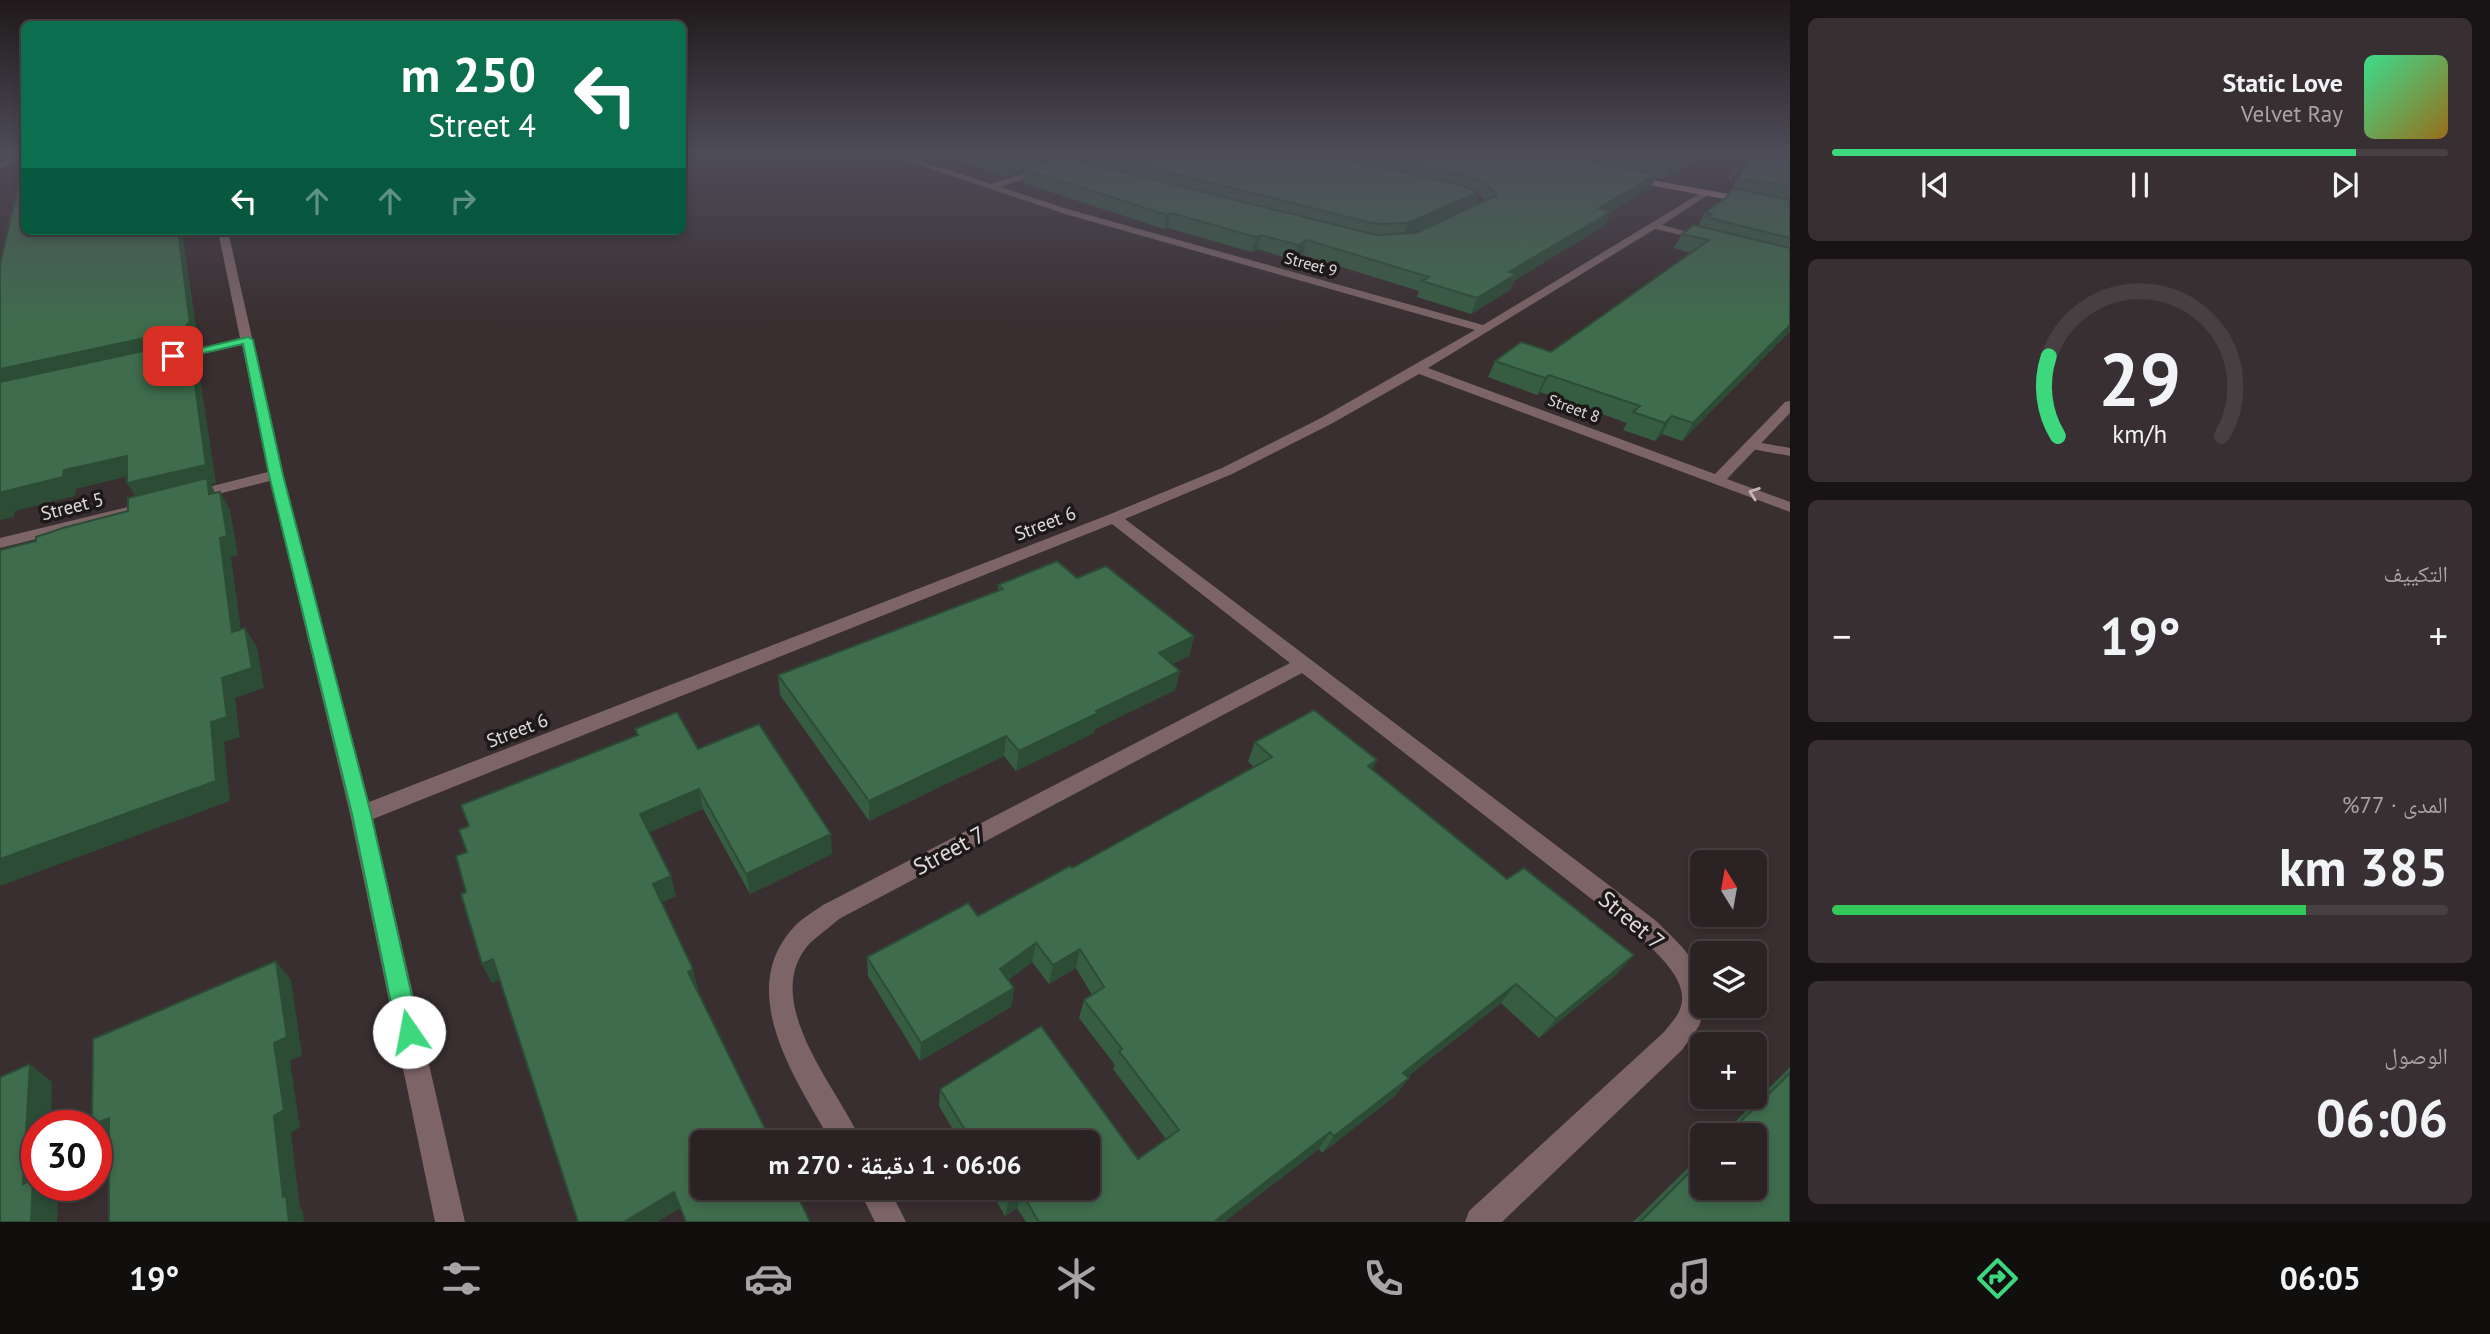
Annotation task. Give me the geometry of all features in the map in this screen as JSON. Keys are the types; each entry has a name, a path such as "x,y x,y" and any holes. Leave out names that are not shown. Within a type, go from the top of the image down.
{"street":[{"name":"Street 9","path":"1068,211 1482,328"},
{"name":"Street 6","path":"361,814 1189,488 1281,444 1418,369 1676,211"},
{"path":"1652,225 1715,242"},
{"path":"226,235 276,475 361,814 450,1222"},
{"path":"156,360 248,340"},
{"name":"Street 8","path":"1418,369 1790,507"},
{"path":"1718,480 1790,405"},
{"path":"1751,445 1790,453"},
{"name":"Street 5","path":"0,544 276,475"},
{"name":"Street 7","path":"1114,518 1647,928 1671,952 1688,976 1693,995 1693,1010 1673,1041 1480,1222"},
{"name":"Street 7","path":"841,1130 792,1040 781,1013 780,988 784,965 801,934 811,924 844,905 1304,664"},
{"path":"879,1200 891,1222"}],"building":[{"path":"12,211 21,211 21,235 179,235 190,323 187,324 187,329 0,369 0,265"},
{"path":"1155,211 1280,211 1376,235 1416,233 1463,211 1612,211 1509,272 1516,274 1477,298 1422,281 1429,277 1307,240 1298,245"},
{"path":"1324,211 1435,211 1408,223 1376,224"},
{"path":"1790,211 1790,238 1706,217 1712,214 1705,212"},
{"path":"1694,225 1790,248 1790,325 1693,423 1672,416 1665,423 1633,412 1640,406 1549,375 1545,378 1495,361 1521,342 1551,352 1709,240 1682,234"},
{"path":"189,341 206,465 127,483 127,456 64,470 63,477 2,492 0,498 0,382"},
{"path":"207,478 209,494 220,492 227,536 220,538 232,632 245,628 252,668 222,678 227,717 211,722 216,781 0,859 0,550 36,541 36,537 63,528 128,511 128,498"},
{"path":"1057,561 1077,578 1106,566 1194,636 1159,653 1180,671 1019,751 1006,736 869,801 778,675 1003,589 998,585"},
{"path":"1314,710 1377,760 1368,766 1507,879 1524,868 1634,955 1556,1019 1516,984 1403,1073 1409,1078 1334,1136 1330,1132 1214,1222 1039,1222 1026,1200 1100,1200 1100,1130 965,1130 940,1089 1041,1026 1138,1159 1179,1130 1084,1000 1104,987 1080,949 1053,965 1036,943 1000,969 1014,988 921,1043 867,957 968,903 978,916 1070,866 1072,868 1272,757 1255,742"},
{"path":"677,712 698,749 759,724 831,834 746,874 699,789 640,814 671,876 653,884 693,969 688,972 766,1130 690,1130 690,1200 800,1200 810,1222 686,1222 674,1192 624,1222 578,1222 493,959 482,964 461,894 466,892 456,856 467,852 459,830 469,826 461,805 638,735 635,729"},
{"path":"276,961 287,1037 274,1043 284,1110 274,1116 283,1197 286,1195 289,1222 109,1222 109,1201 112,1201 112,1110 92,1110 93,1039"},
{"path":"30,1064 27,1110 21,1110 21,1201 32,1201 31,1222 0,1222 0,1077"},
{"path":"1790,1073 1790,1222 1640,1222 1690,1172 1690,1200 1767,1200 1767,1123 1739,1123 1753,1109 1767,1109 1767,1096"}],"route":[{"path":"173,356 248,340 276,475 361,814 409,1032"}]}
